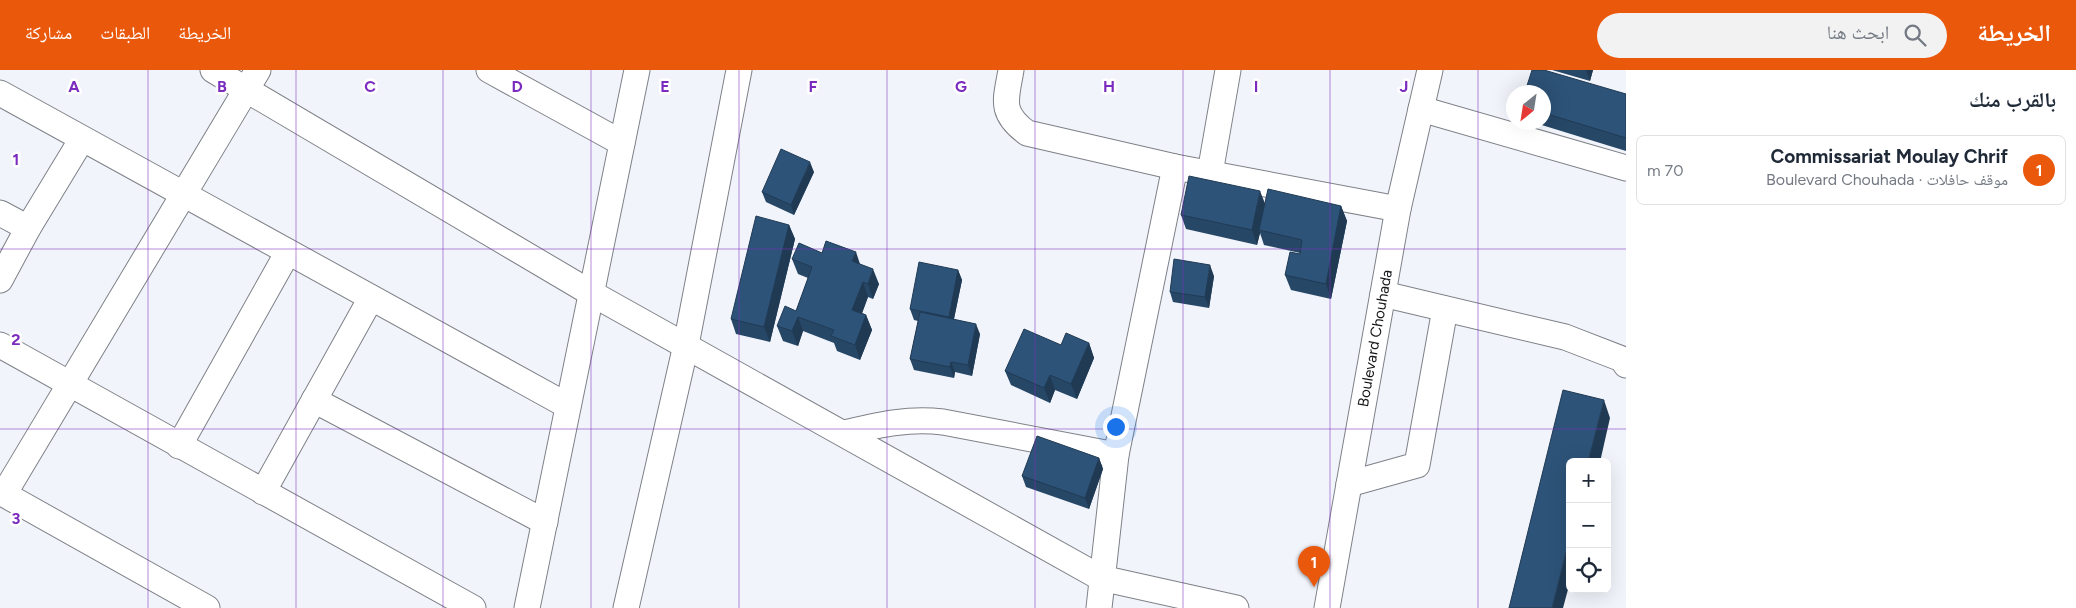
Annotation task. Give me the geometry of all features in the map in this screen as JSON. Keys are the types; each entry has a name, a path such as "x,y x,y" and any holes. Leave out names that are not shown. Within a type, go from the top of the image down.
{"street":[{"path":"213,70 253,80 591,293 1101,578 1236,608"},
{"path":"488,70 622,143"},
{"path":"527,608 637,70"},
{"path":"626,608 686,346 739,70"},
{"path":"1011,70 1005,103 1008,114 1015,124 1027,133 1175,167 1398,209"},
{"path":"1210,173 1228,70"},
{"name":"Boulevard Chouhada","path":"1326,608 1398,209 1421,109 1423,72"},
{"path":"207,608 2,493 69,386 253,80"},
{"path":"0,93 568,406"},
{"path":"1421,109 1626,168"},
{"path":"0,280 28,228 82,139"},
{"path":"1099,608 1116,455 1175,167"},
{"path":"0,214 28,228"},
{"path":"179,446 288,252"},
{"path":"1383,294 1565,337 1622,359 1626,365"},
{"path":"263,492 371,298"},
{"path":"1349,484 1417,465 1446,309"},
{"path":"0,345 69,386 473,608"},
{"path":"314,400 545,522"},
{"path":"844,433 899,420 918,419 953,423 1116,455"}],"building":[{"path":"1532,70 1544,70 1626,94 1626,138 1551,115 1551,85 1527,85"},
{"path":"781,149 810,162 791,205 762,192"},
{"path":"1189,176 1260,191 1252,230 1181,215"},
{"path":"1268,189 1341,206 1326,284 1285,275 1290,252 1300,254 1302,240 1259,230"},
{"path":"756,216 789,225 764,327 731,319"},
{"path":"826,241 856,252 852,261 873,269 868,284 863,282 852,310 866,315 855,345 831,336 834,330 798,317 792,331 777,326 785,306 796,311 812,267 792,259 799,243 822,253"},
{"path":"1174,259 1210,265 1205,297 1170,292"},
{"path":"919,262 958,270 949,317 910,309"},
{"path":"920,312 976,324 968,365 951,362 950,367 910,359"},
{"path":"1024,329 1061,345 1066,333 1089,343 1071,384 1050,375 1044,388 1005,371"},
{"path":"1563,390 1604,400 1589,458 1566,458 1566,553 1552,608 1509,608"},
{"path":"1037,436 1099,458 1085,498 1022,476"}],"place":[{"name":"Commissariat Moulay Chrif","path":"1314,587"}]}
